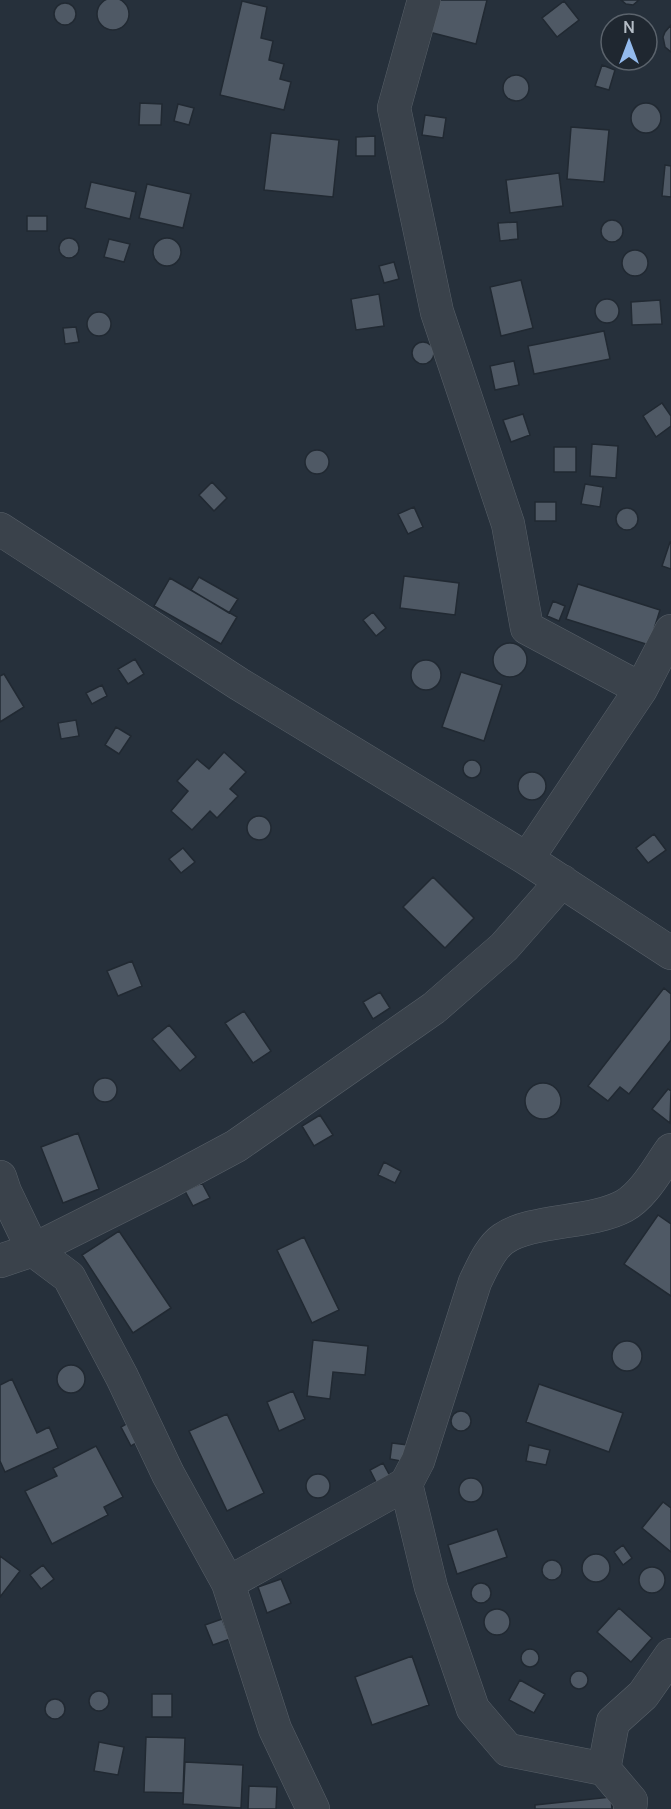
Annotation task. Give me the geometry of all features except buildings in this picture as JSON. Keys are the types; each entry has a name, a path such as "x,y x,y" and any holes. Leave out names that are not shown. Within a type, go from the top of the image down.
{"street":[{"path":"424,0 394,108 437,312 508,524 527,628 641,688"},
{"path":"2,536 239,684 527,859 671,953"},
{"path":"527,859 641,688 671,631"},
{"path":"0,1261 33,1250 236,1146 434,1008 504,947 562,881"},
{"path":"228,1584 406,1484 418,1461 475,1282 487,1259 502,1240 523,1230 590,1216 624,1206 639,1194 671,1150"},
{"path":"0,1177 33,1250 69,1277 122,1377 168,1474 228,1584 275,1729 313,1809"},
{"path":"406,1484 431,1587 473,1709 508,1750 604,1769 631,1802 630,1809"},
{"path":"604,1769 614,1722 643,1695 671,1656"}]}
